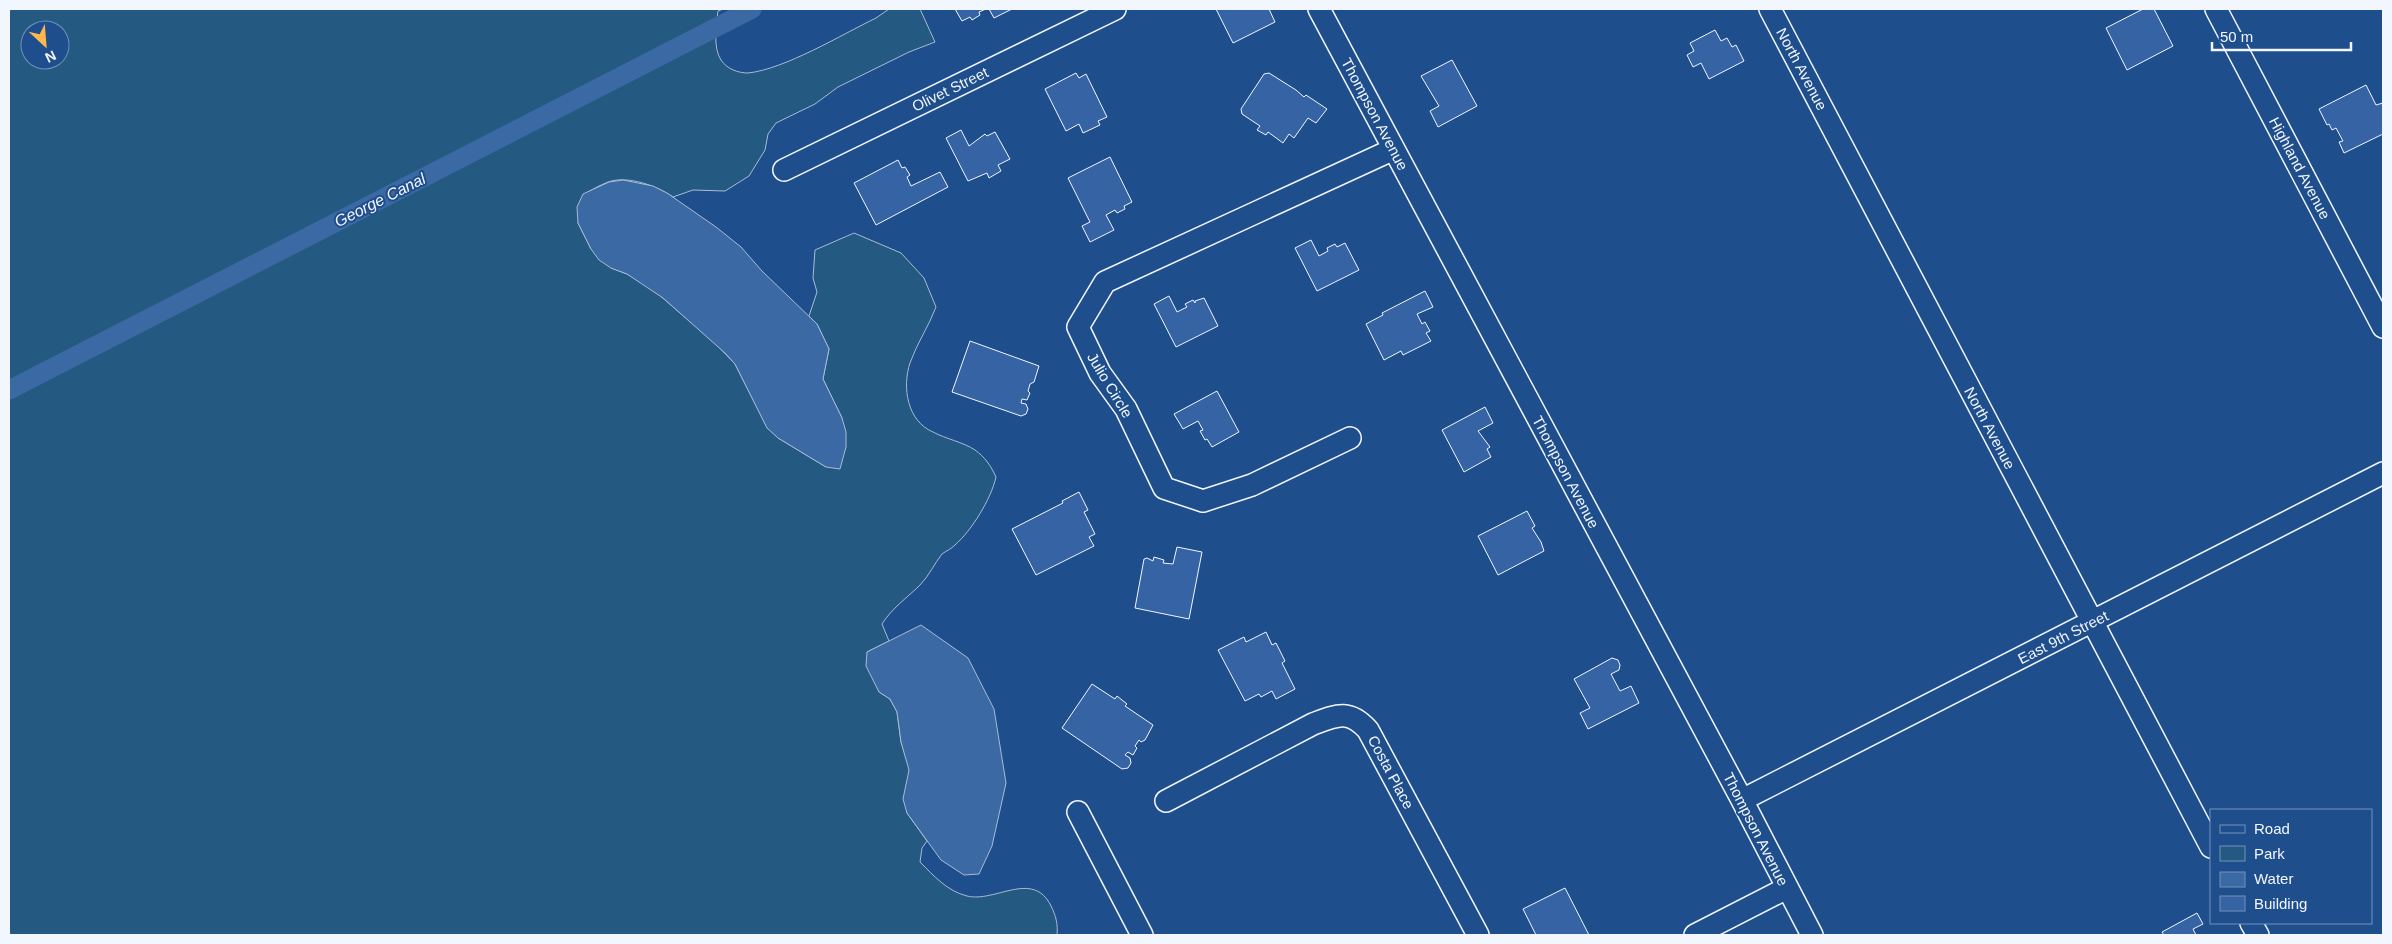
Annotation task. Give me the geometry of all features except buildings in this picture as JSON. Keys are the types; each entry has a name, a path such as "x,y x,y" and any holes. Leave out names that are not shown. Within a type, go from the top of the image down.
{"street":[{"name":"Olivet Street","path":"784,170 1115,9"},
{"name":"Thompson Avenue","path":"1319,9 1742,800 1812,935"},
{"name":"North Avenue","path":"1770,9 2210,844"},
{"name":"Highland Avenue","path":"2216,9 2383,327"},
{"name":"Julio Circle","path":"1350,438 1252,485 1203,501 1164,488 1126,409 1100,373 1078,327 1105,282 1394,148"},
{"name":"East 9th Street","path":"1742,800 2383,473"},
{"name":"Costa Place","path":"1166,801 1312,724 1335,715 1359,720 1368,730 1478,935"},
{"path":"1078,812 1142,935"},
{"path":"1695,935 1787,888"},
{"path":"2252,924 2258,935"}],"green space":[{"path":"9,9 723,9 718,11 716,23 718,55 723,63 730,68 748,73 779,65 796,58 876,18 889,9 920,9 935,42 909,52 838,87 815,104 776,123 768,134 765,150 749,176 725,191 693,190 673,197 659,189 642,183 624,180 608,182 583,195 578,223 591,249 611,268 627,274 651,288 714,342 735,364 767,427 778,438 826,467 842,418 823,379 829,349 817,324 809,316 817,292 813,278 815,250 854,233 901,253 924,278 936,307 910,363 907,392 912,412 924,427 975,450 987,462 996,477 990,495 968,531 942,554 923,581 895,608 882,624 889,641 867,652 879,692 890,699 897,712 901,742 910,770 907,813 927,841 922,848 920,862 947,887 967,896 978,897 1024,888 1034,890 1043,895 1051,906 1056,920 1057,935 9,935"}],"water":[{"path":"623,180 653,186 667,193 716,227 741,247 762,271 817,324 829,349 823,379 842,418 846,432 846,447 840,469 826,467 778,438 767,428 735,364 725,353 663,298 627,274 611,268 599,260 591,249 578,223 577,207 583,194 609,182"},
{"path":"921,625 968,658 994,709 1006,783 992,846 979,874 964,875 941,860 907,813 903,799 909,770 901,742 897,712 890,699 879,692 866,666 867,652"}],"waterway":[{"name":"George Canal","path":"9,390 752,9"}]}
